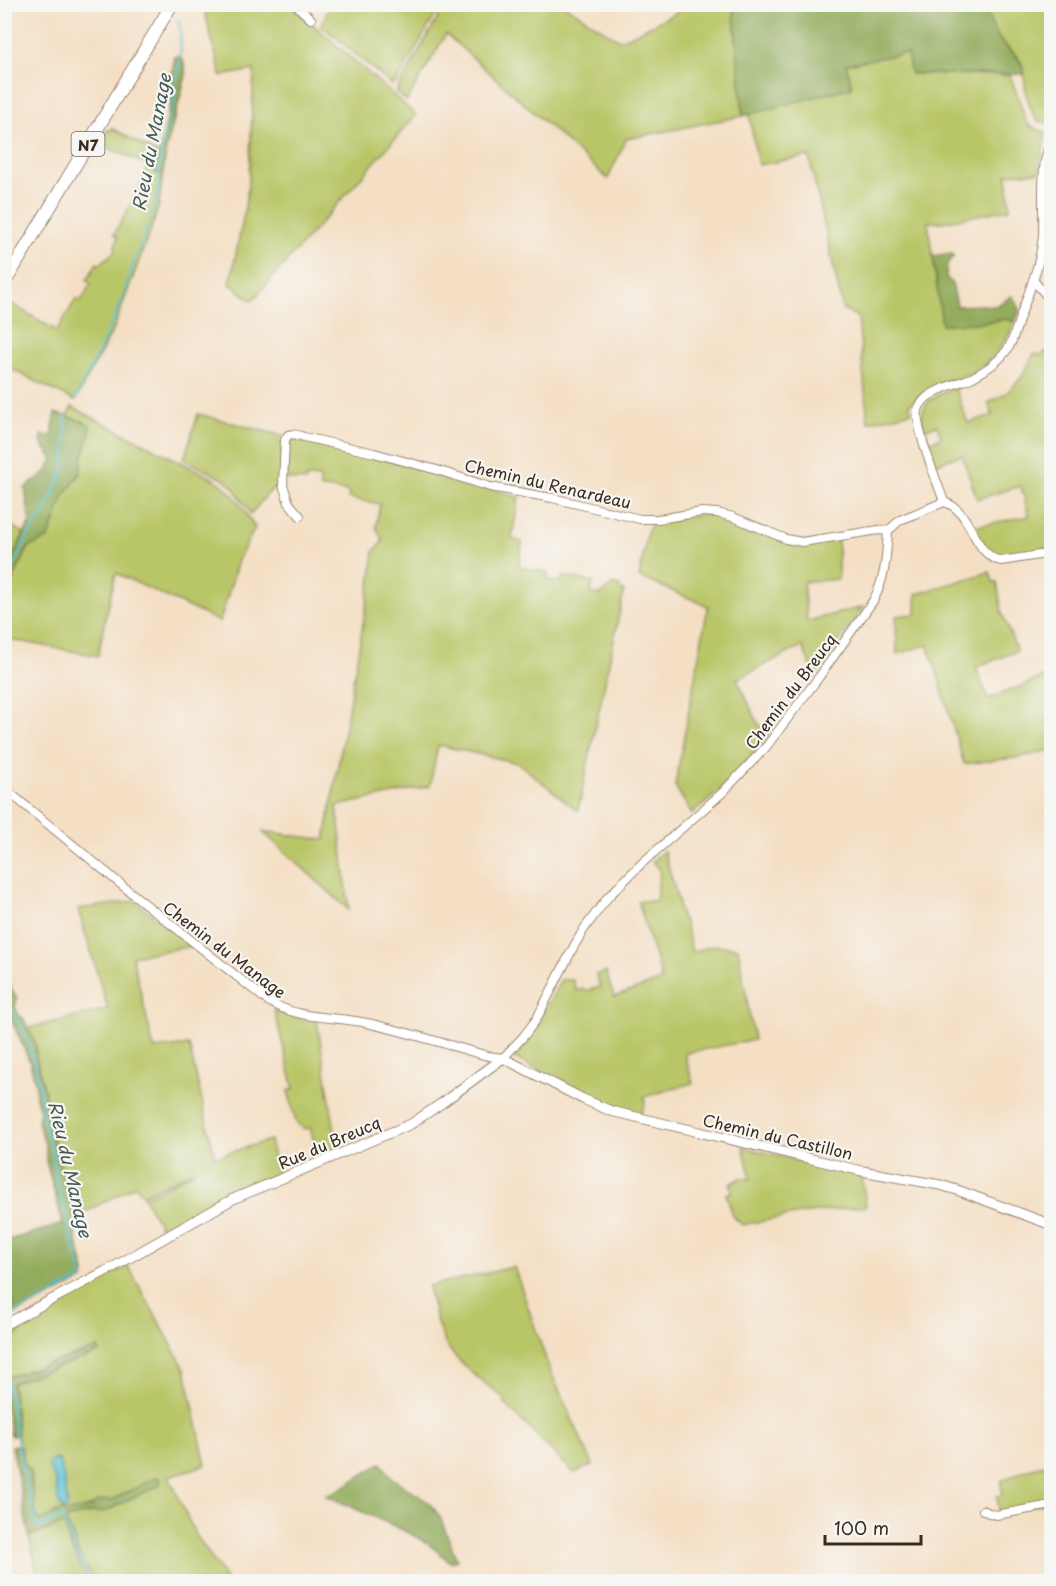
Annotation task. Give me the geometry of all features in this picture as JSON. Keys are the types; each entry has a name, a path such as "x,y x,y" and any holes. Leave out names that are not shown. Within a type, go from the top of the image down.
{"main road":[{"name":"N7","path":"4,284 172,4"}],"street":[{"path":"295,4 311,19"},
{"path":"944,502 922,438 918,410 923,400 972,377 998,360 1009,347 1041,257 1044,175 1052,139"},
{"path":"1033,280 1052,302"},
{"name":"Chemin du Renardeau","path":"300,516 289,502 283,486 285,440 291,434 374,453 490,487 552,498 640,519 658,519 702,512 717,513 733,517 786,539 802,542 879,530 888,531"},
{"path":"888,531 900,520 944,502 957,508 985,553 993,559 1001,561 1052,553"},
{"name":"Chemin du Breucq","path":"597,911 623,881 747,769 785,724 873,601 881,586 888,531"},
{"name":"Chemin du Manage","path":"4,788 277,1007 299,1014 367,1023 488,1056 503,1058"},
{"name":"Rue du Breucq","path":"4,1324 117,1265 233,1199 411,1124 442,1103 503,1058 523,1037 536,1020 573,948 597,911"},
{"name":"Chemin du Castillon","path":"503,1058 611,1111 862,1171 940,1185 1052,1225"},
{"path":"983,1510 996,1515 1052,1505"}],"green space":[{"path":"331,4 441,5 396,83 392,85 321,25"},
{"path":"203,5 291,5 416,115 252,301 230,284 249,179 254,70 221,76"},
{"path":"445,5 564,5 619,40 691,5 733,5 743,116 626,139 608,179 446,34 407,101 396,92"},
{"path":"733,5 983,5 998,36 1018,59 1025,74 911,74 907,53 846,64 852,87 743,116"},
{"path":"983,5 1050,5 1052,12 1051,123 1037,121 1026,94 1023,66 1018,57 999,39"},
{"path":"907,52 912,74 1010,75 1028,125 1046,133 1039,172 1007,174 1010,209 942,222 928,222 942,324 980,323 1006,319 1015,322 1006,340 982,366 933,388 909,404 912,412 868,422 858,317 843,310 809,156 758,165 749,114 852,87 846,64"},
{"path":"179,56 184,62 186,75 166,150 163,173 158,174 155,171 172,99 167,96 175,57"},
{"path":"112,128 158,154 155,171 158,174 163,173 159,204 114,328 75,401 5,366 4,302 5,300 57,331 76,299 81,301 91,283 87,280 97,263 99,265 116,250 118,237 114,234 139,190 148,165 99,144 107,130 110,131"},
{"path":"951,253 954,256 947,264 946,277 952,284 957,306 996,306 1012,296 1020,309 1015,322 1006,319 980,323 942,324 933,256"},
{"path":"1051,348 1051,548 1019,555 995,555 984,547 973,527 1029,516 1021,486 977,499 962,455 935,464 927,443 941,437 937,425 924,430 922,413 924,407 933,398 955,388 968,423 993,415 988,403 1007,393 1021,378 1034,354 1041,355"},
{"path":"72,407 216,480 243,508 255,528 238,560 220,622 116,573 98,656 7,639 5,656 5,601 10,596 9,587 29,547 54,524 62,497 80,474 90,434 85,422 67,416"},
{"path":"55,413 85,422 90,426 80,474 63,497 47,539 29,547 9,587 10,596 5,601 5,574 30,522 25,488 46,472 53,459 41,443 42,435 52,436"},
{"path":"198,414 283,436 281,486 269,492 251,514 227,481 184,459"},
{"path":"289,438 389,460 519,497 512,539 522,542 519,567 548,572 548,580 560,582 563,576 593,582 591,593 600,595 613,584 620,586 620,590 624,591 578,811 518,763 438,745 430,786 337,806 349,910 262,831 325,840 374,551 383,541 376,527 380,504 348,498 349,492 320,487 320,478 307,477 306,481 285,479"},
{"path":"700,515 727,518 790,543 838,539 838,579 803,582 807,621 863,607 815,675 802,646 737,679 758,723 769,736 718,792 692,814 675,786 708,606 639,577 648,529 653,523"},
{"path":"5,523 24,533 5,574"},
{"path":"990,572 993,582 997,582 1002,613 1017,651 976,667 988,699 1051,674 1051,750 1021,757 964,764 927,645 897,654 896,616 916,614 916,594"},
{"path":"664,851 692,952 715,945 738,948 754,1040 684,1053 693,1083 644,1097 645,1103 641,1114 592,1099 513,1057 513,1053 537,1024 561,980 573,980 576,991 583,989 585,991 600,987 596,975 606,972 614,997 662,980 638,901 656,901 660,870 652,861"},
{"path":"135,901 193,946 132,956 154,1049 189,1045 215,1157 270,1140 278,1175 228,1196 164,1233 144,1198 194,1170 143,1195 136,1185 75,1218 46,1115 45,1092 36,1058 36,1045 28,1028 108,1009 78,909"},
{"path":"4,981 9,984 17,999 15,1007 36,1045 36,1058 45,1092 46,1115 75,1218 72,1222 85,1272 83,1280 15,1314 5,1260 5,1241 63,1224 38,1122 40,1111 36,1097 36,1085 30,1062 5,1005"},
{"path":"274,1010 317,1021 338,1150 319,1158 310,1128 304,1129 296,1122 288,1091 294,1089"},
{"path":"743,1147 862,1176 866,1206 800,1214 742,1225 733,1216 726,1194 732,1192 730,1184 741,1178 751,1179"},
{"path":"128,1266 185,1369 206,1465 169,1476 194,1532 227,1581 93,1581 79,1555 66,1519 110,1510 157,1478 110,1501 65,1514 62,1510 39,1521 36,1515 19,1447 12,1383 100,1352 98,1348 8,1377 5,1361 8,1348 20,1331 40,1317 38,1313"},
{"path":"514,1267 549,1368 593,1465 574,1473 504,1403 506,1400 455,1356 441,1335 436,1319 428,1286"},
{"path":"38,1313 40,1317 20,1331 8,1348 5,1361 5,1330"},
{"path":"98,1348 100,1352 12,1383 18,1435 12,1436 5,1404 5,1361 8,1377"},
{"path":"16,1445 21,1448 24,1465 30,1470 36,1515 39,1521 62,1510 65,1513 92,1507 96,1502 110,1501 157,1477 160,1479 160,1485 106,1511 66,1519 78,1550 79,1555 76,1555 64,1524 29,1536 12,1446"},
{"path":"381,1463 392,1478 428,1502 435,1510 457,1560 450,1562 426,1542 325,1495 337,1491"},
{"path":"1051,1463 1051,1502 999,1513 997,1496 1002,1495 1001,1481 1025,1470"},
{"path":"64,1523 69,1544 89,1581 39,1581 29,1536"}],"water":[{"path":"58,1459 68,1505 64,1510 59,1504 55,1481 48,1465 51,1461"}],"waterway":[{"name":"Rieu du Manage","path":"75,399 122,300 153,212 159,184 163,137 173,105 181,50 180,25 177,19"},
{"name":"Rieu du Manage","path":"4,583 30,533 44,512 65,466 66,415"},
{"name":"Rieu du Manage","path":"4,993 28,1042 35,1066 56,1179 83,1278 13,1314"},
{"name":"Rieu du Manage","path":"4,1349 17,1327"},
{"name":"Rieu du Manage","path":"4,1368 23,1471 36,1521 39,1527 63,1517 90,1582"}]}
